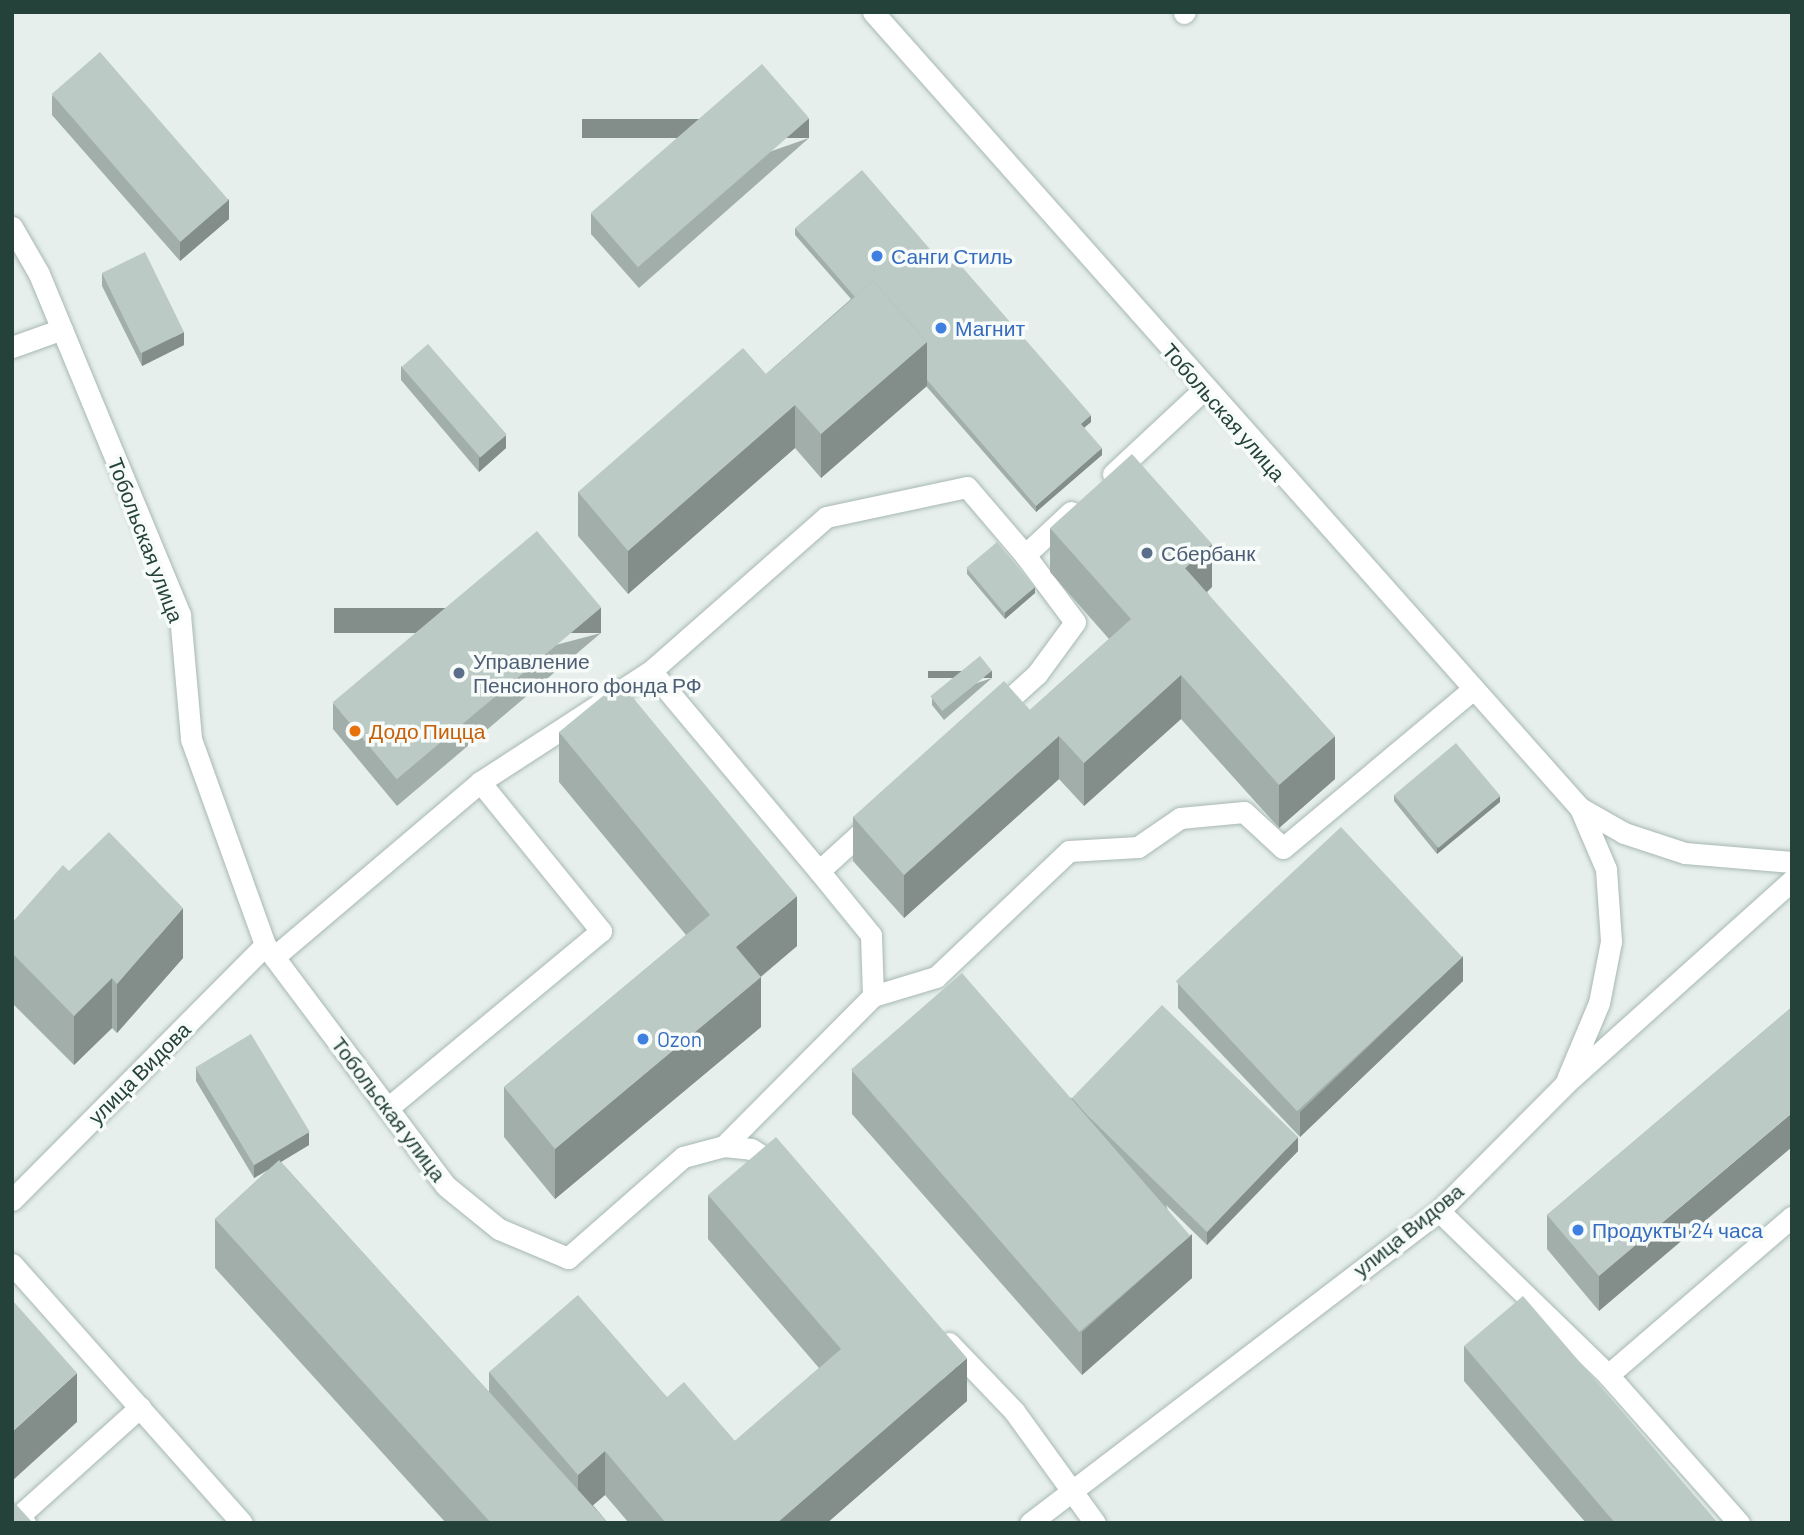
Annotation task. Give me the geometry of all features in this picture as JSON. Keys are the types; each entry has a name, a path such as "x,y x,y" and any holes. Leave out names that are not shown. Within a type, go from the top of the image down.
{"street":[{"name":"Тобольская улица","path":"873,12 1471,691 1580,808 1624,833 1685,853 1792,862"},
{"name":"Тобольская улица","path":"12,227 62,329 180,615 191,738 269,951 457,1194 499,1229 568,1258 683,1157 724,1146 751,1149 798,1183"},
{"path":"12,347 62,329"},
{"path":"975,730 1037,674 1075,622 1025,555 1204,389"},
{"name":"улица Видова","path":"12,1200 269,951 480,782 650,671 826,517 967,488 1025,555"},
{"path":"650,671 871,935 873,996"},
{"path":"724,1146 873,996 936,976 1069,851 1139,847 1180,818 1244,811 1283,848 1471,691"},
{"path":"388,1108 601,931 480,782"},
{"path":"819,871 892,805"},
{"name":"Тобольская улица","path":"1565,1084 1599,1003 1611,941 1606,869 1580,808"},
{"name":"улица Видова","path":"1030,1523 1071,1486 1439,1211 1565,1084 1792,880"},
{"path":"1439,1211 1608,1374 1739,1523"},
{"path":"1608,1374 1792,1217"},
{"path":"12,1264 242,1523"},
{"path":"929,1322 1014,1411 1071,1486 1095,1523"},
{"path":"25,1523 19,1516 140,1408"}],"building":[{"path":"100,52 229,200 180,242 52,94"},
{"path":"762,64 809,118 638,267 591,213"},
{"path":"862,170 947,269 956,260 1091,415 1081,424 1102,448 1036,506 927,380 927,342 873,281 855,297 795,228"},
{"path":"145,252 184,332 141,353 102,273"},
{"path":"873,281 927,342 821,434 795,405 628,551 578,492 743,348 766,374"},
{"path":"428,344 507,435 480,458 402,367"},
{"path":"1132,454 1212,544 1185,568 1335,736 1279,785 1181,675 1084,763 1059,736 904,875 853,817 1004,681 1030,710 1131,619 1050,528"},
{"path":"537,531 601,608 397,779 332,703"},
{"path":"997,542 1035,587 1004,613 966,568"},
{"path":"980,656 992,671 942,711 930,696"},
{"path":"620,682 797,896 736,947 761,977 555,1149 504,1087 710,915 559,732"},
{"path":"1456,743 1500,796 1438,848 1394,795"},
{"path":"1341,827 1462,957 1297,1111 1176,981"},
{"path":"109,832 183,908 117,984 112,978 74,1016 12,953 12,923 63,865 69,871"},
{"path":"962,973 1190,1236 1079,1332 851,1069"},
{"path":"1162,1005 1298,1137 1207,1232 1072,1098"},
{"path":"1792,1007 1792,1113 1599,1276 1547,1215"},
{"path":"251,1034 310,1132 254,1165 195,1067"},
{"path":"776,1137 967,1358 777,1523 666,1523 605,1451 578,1475 489,1372 578,1295 667,1397 684,1382 735,1441 841,1349 708,1195"},
{"path":"279,1160 608,1523 491,1523 215,1219"},
{"path":"1523,1296 1718,1523 1615,1523 1464,1346"},
{"path":"14,1302 77,1373 12,1432 12,1304"},
{"path":"12,1500 33,1523 12,1523"}],"place":[{"name":"Санги Стиль","path":"877,256"},
{"name":"Магнит","path":"941,328"},
{"name":"Сбербанк","path":"1147,553"},
{"name":"Управление Пенсионного фонда РФ","path":"459,673"},
{"name":"Додо Пицца","path":"355,731"},
{"name":"Ozon","path":"643,1039"},
{"name":"Продукты 24 часа","path":"1578,1230"}]}
